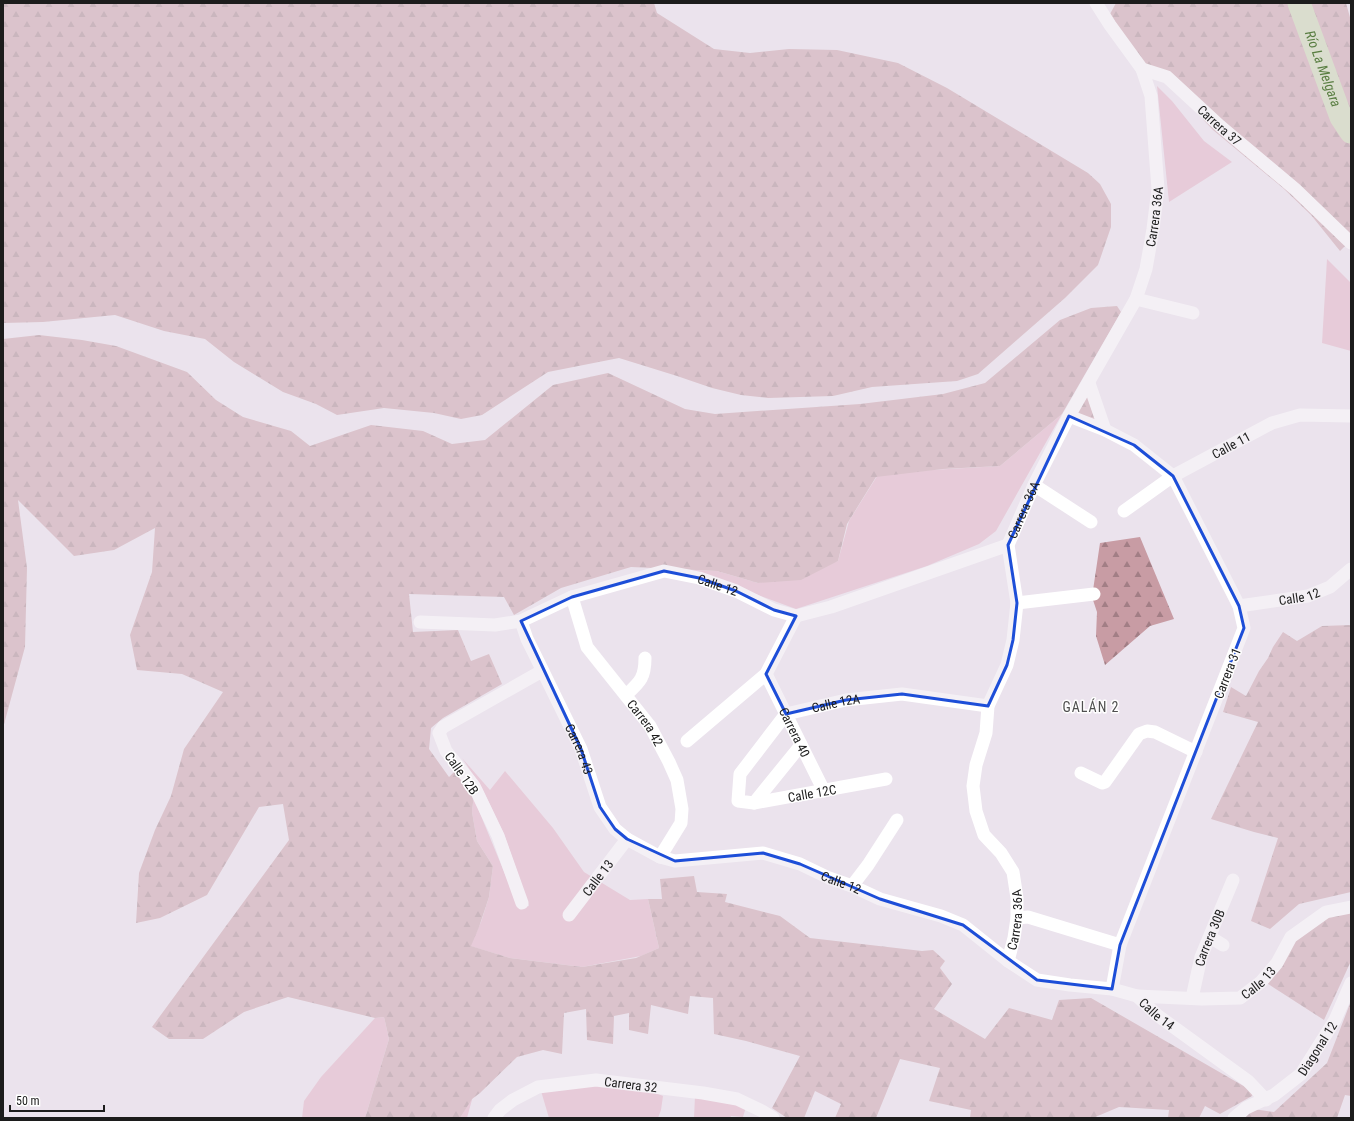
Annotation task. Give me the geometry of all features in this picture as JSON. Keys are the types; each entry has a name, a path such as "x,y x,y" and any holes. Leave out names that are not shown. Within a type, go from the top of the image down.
{"street":[{"path":"1096,3 1110,26 1142,69"},
{"name":"Carrera 37","path":"1142,69 1167,77 1220,126 1295,189 1351,243"},
{"name":"Carrera 36A","path":"1008,961 1017,918 1017,898 1013,872 1001,853 984,835 976,811 973,786 976,765 986,733 988,706 1007,665 1013,640 1017,603 1008,545 1034,485 1069,416 1136,299 1146,269 1154,228 1158,189 1151,96 1142,69"},
{"path":"1136,299 1193,313"},
{"path":"1089,383 1105,430"},
{"name":"Carrera 31","path":"1069,416 1105,430 1134,444 1173,476 1239,606 1244,628 1120,945 1112,989"},
{"name":"Calle 11","path":"1124,511 1173,476 1272,423 1300,416 1351,416"},
{"path":"1034,485 1091,522"},
{"name":"Calle 12","path":"420,622 495,625 521,621 572,597 664,571 699,578 736,591 774,610 796,616 831,607 1008,545"},
{"name":"Calle 12","path":"1239,606 1308,596 1330,587 1351,569"},
{"path":"1017,603 1094,594"},
{"name":"Carrera 42","path":"572,597 587,646 650,726 670,762 677,780 682,809 681,823 660,857"},
{"path":"687,741 766,674 796,616"},
{"name":"Carrera 43","path":"521,621 527,639 581,749 600,807 615,829 627,839 660,857"},
{"path":"626,695 639,684 645,671 645,658"},
{"name":"Calle 12B","path":"522,903 498,836 474,786 446,751 439,733 443,727 542,670"},
{"name":"Carrera 40","path":"766,674 824,791"},
{"name":"Calle 12A","path":"786,714 846,700 902,694 988,706"},
{"name":"Calle 12C","path":"786,714 740,774 738,801 754,803 886,779"},
{"path":"1081,773 1105,782 1139,734 1146,731 1155,732 1196,752"},
{"path":"754,803 801,745"},
{"path":"852,886 868,865 897,820"},
{"name":"Calle 13","path":"569,915 627,839"},
{"name":"Calle 12","path":"660,857 675,861 763,853 800,864 829,878 852,886 880,900 941,916 963,925 1008,961"},
{"name":"Carrera 30B","path":"1192,998 1201,957 1233,880"},
{"name":"Calle 13","path":"1138,996 1222,999 1240,998 1260,982 1277,964 1291,937 1326,912 1351,908"},
{"path":"1017,918 1028,916 1120,945"},
{"path":"1210,938 1223,945"},
{"name":"Calle 14","path":"1008,961 1037,980 1112,989 1138,996 1157,1015 1248,1081 1266,1100"},
{"name":"Diagonal 12","path":"1266,1100 1301,1074 1335,1020 1351,983"},
{"name":"Carrera 32","path":"494,1118 500,1110 513,1100 538,1087 596,1080 703,1092 737,1099 773,1118"},
{"path":"1234,1118 1246,1108 1266,1100"}],"highlighted area":[{"path":"1069,416 1134,445 1173,476 1239,606 1244,628 1120,945 1112,989 1037,980 963,925 880,899 800,864 763,853 675,861 627,839 615,829 600,807 581,749 521,621 572,597 664,571 699,578 736,591 774,610 796,616 766,674 786,714 846,700 902,694 988,706 1007,665 1013,640 1017,603 1008,545"}],"shaded area":[{"path":"1157,86 1172,101 1204,141 1232,162 1169,202"},
{"path":"1327,259 1351,283 1351,351 1322,343"},
{"path":"1062,414 996,531 979,544 927,566 796,609 690,570 717,571 758,583 838,561 849,521 879,473 1000,466"},
{"path":"462,758 490,790 505,771 553,828 584,872 630,900 648,899 659,948 641,956 582,967 510,958 470,946 481,922 489,897 493,866 477,841 472,812 474,793 479,811 519,908 529,906 504,834 482,788"},
{"path":"384,1017 389,1039 365,1118 302,1118 304,1101 321,1077 375,1018"},
{"path":"595,1082 646,1089 663,1096 658,1118 549,1118 541,1091"},
{"path":"473,1096 467,1118 460,1118"},
{"path":"695,1096 746,1107 743,1117 731,1116 730,1118 694,1118"}],"green space":[{"path":"3,3 654,3 657,13 714,49 750,53 789,49 837,50 898,63 947,88 1088,173 1100,184 1111,204 1111,227 1098,265 1065,298 978,374 957,381 872,387 833,396 768,398 741,395 712,388 619,358 548,372 482,415 461,419 434,413 384,408 337,415 316,404 283,392 234,362 205,339 164,331 115,315 43,322 3,323"},
{"path":"1116,3 1346,3 1351,21 1351,240 1340,251 1311,215 1283,188 1213,130 1177,92 1142,64 1110,14"},
{"path":"1117,306 1121,312 1062,414 1000,466 943,469 876,477 847,524 838,561 801,580 758,583 717,571 631,567 561,588 514,615 504,597 409,594 413,632 458,630 471,661 489,654 502,684 443,718 431,728 429,749 449,777 455,771 474,793 472,812 477,841 493,866 489,897 471,946 510,958 582,967 636,958 659,948 648,899 662,899 660,879 694,876 697,892 727,894 725,902 780,916 810,938 922,951 933,950 945,961 940,968 952,984 934,1009 985,1039 1009,1008 1052,1020 1059,1000 1091,998 1254,1092 1252,1096 1220,1114 1205,1106 1199,1118 1168,1118 1169,1110 1119,1107 1093,1118 970,1118 971,1110 929,1101 940,1068 900,1059 876,1118 835,1118 841,1104 815,1091 804,1118 787,1118 772,1108 800,1056 714,1034 713,998 690,996 688,1014 651,1005 648,1034 629,1030 629,1013 614,1016 613,1044 587,1040 586,1009 564,1013 562,1054 543,1050 517,1057 472,1099 460,1118 365,1118 389,1039 384,1017 375,1018 288,997 244,1012 203,1039 169,1039 152,1027 289,840 283,804 259,807 207,895 160,918 136,923 139,873 155,830 171,796 184,749 223,692 182,674 137,670 130,635 152,572 155,528 114,550 74,556 18,500 27,568 25,647 3,728 3,339 39,335 116,346 187,372 216,400 243,417 291,431 310,446 371,425 423,431 452,444 485,440 553,385 608,373 685,409 715,414 860,404 943,394 985,383 1060,320 1091,308"},
{"path":"1087,391 1099,424 1074,416"},
{"path":"1140,537 1174,619 1150,626 1105,665 1096,636 1097,612 1092,597 1100,543"},
{"path":"1351,625 1351,892 1299,904 1270,929 1251,921 1278,838 1211,819 1258,722 1223,712 1231,687 1246,696 1259,671 1283,632 1297,641 1322,626"},
{"path":"1351,913 1351,961 1324,1020 1265,982 1293,943 1326,914"},
{"path":"1351,1001 1351,1096 1345,1095 1337,1118 1245,1118 1253,1109 1274,1112 1327,1063"}],"waterway":[{"name":"Río La Melgara","path":"1299,3 1341,117 1351,132"}],"district":[{"name":"GALÁN 2","path":"1091,707"}]}
